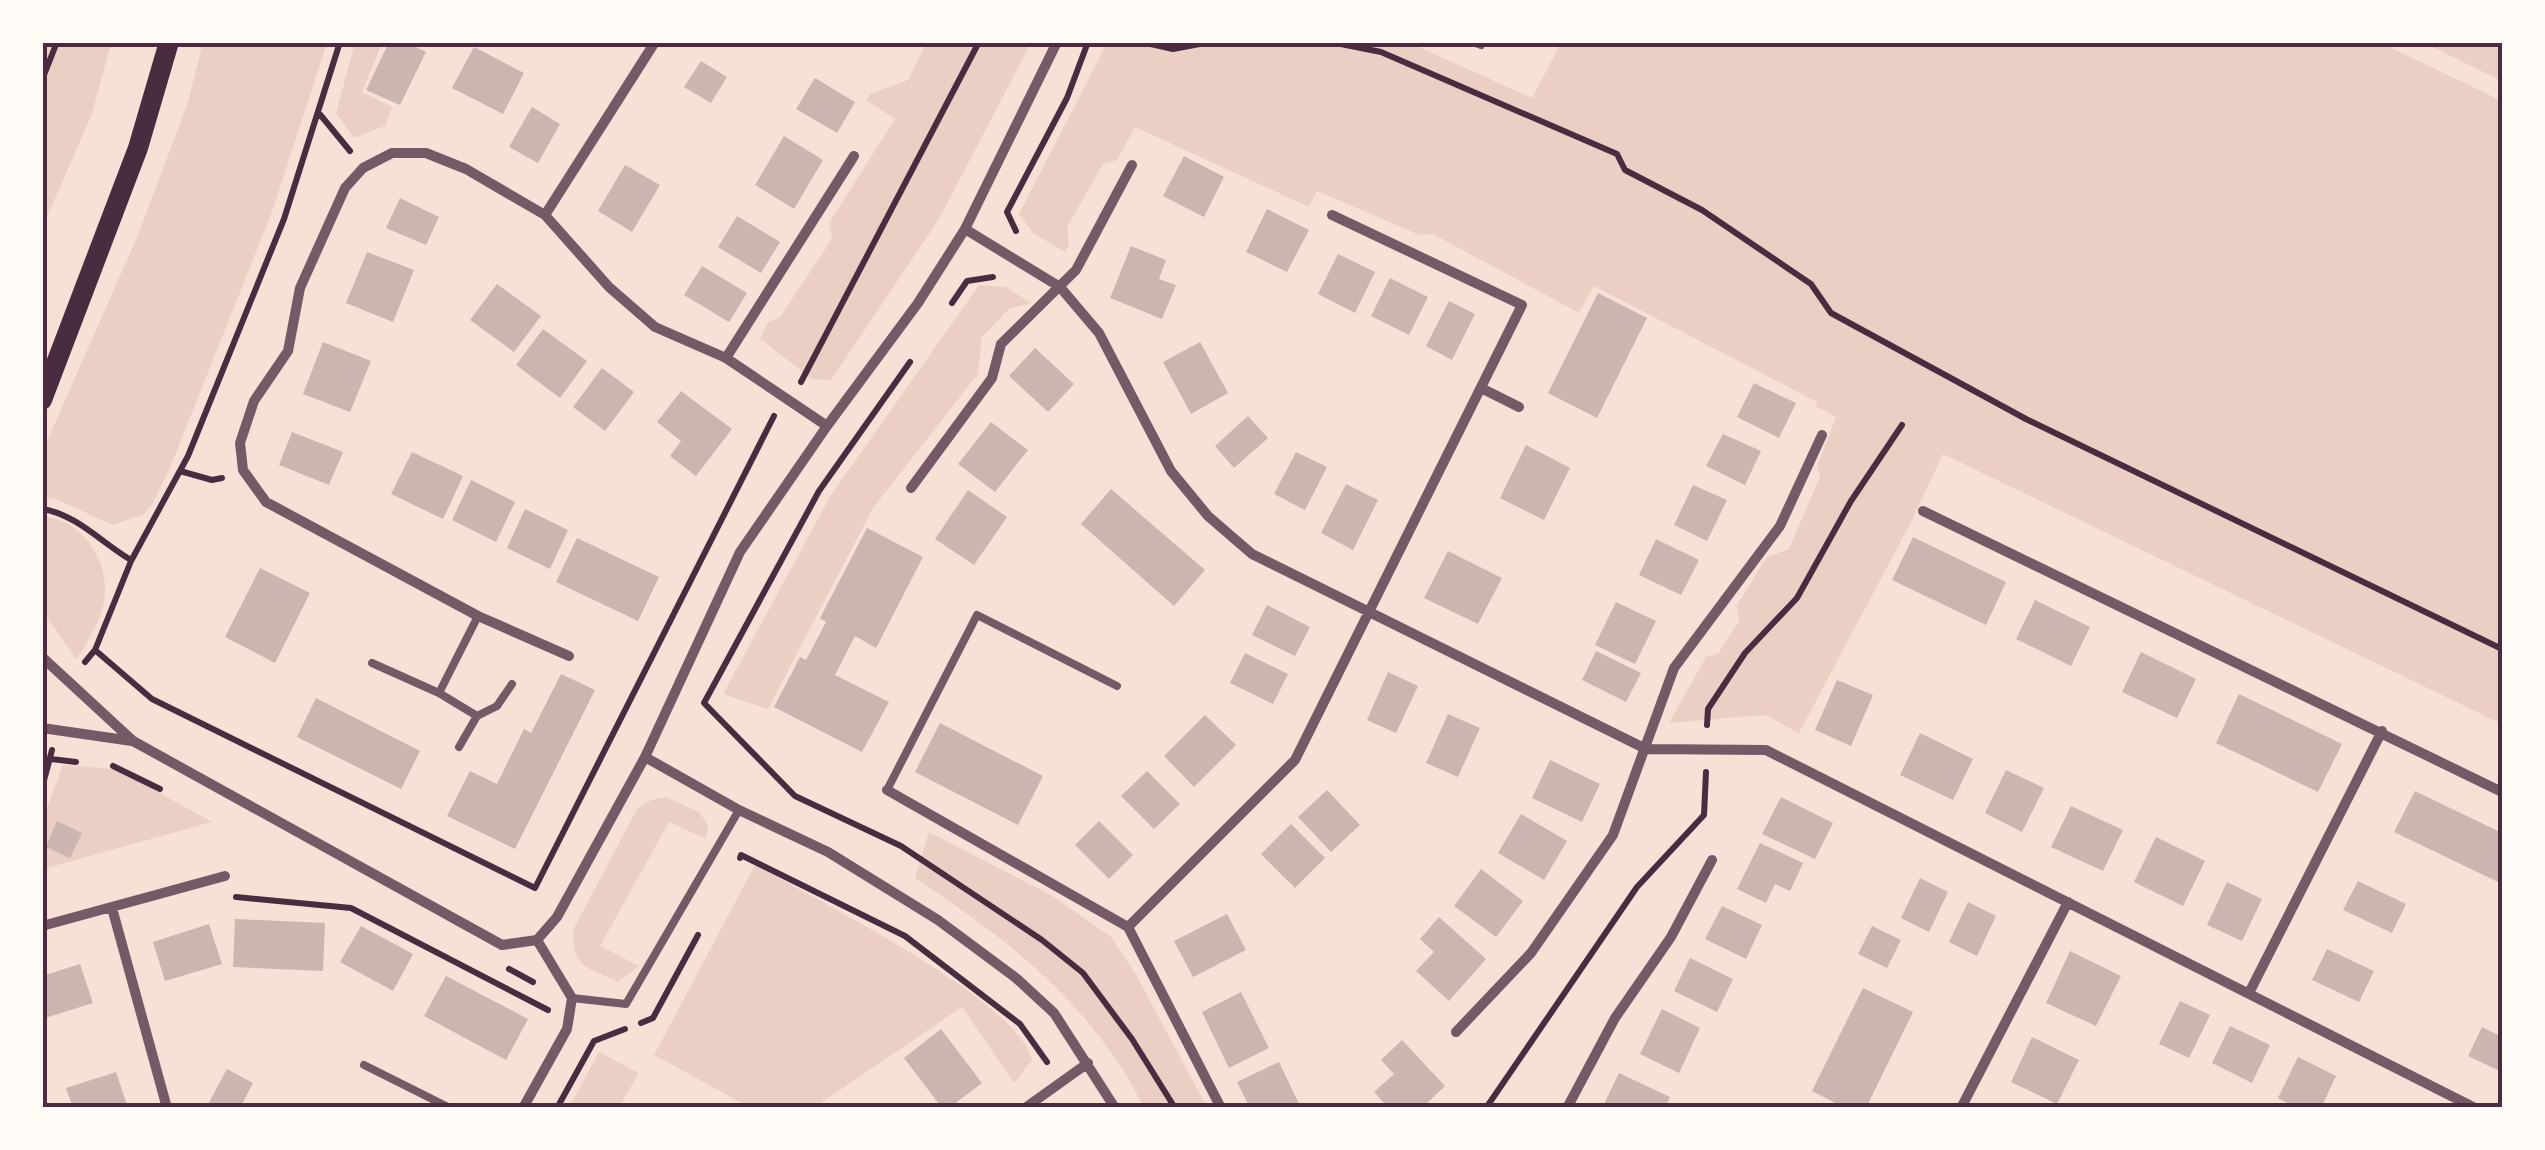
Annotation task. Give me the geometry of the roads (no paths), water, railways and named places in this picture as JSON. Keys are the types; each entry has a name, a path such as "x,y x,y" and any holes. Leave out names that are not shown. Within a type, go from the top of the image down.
{"main road":[{"path":"42,400 49,369 138,148 169,42"}],"street":[{"path":"545,215 654,42"},
{"path":"42,658 133,741 502,945 537,940 557,917 645,757 740,552 966,230 1057,42"},
{"path":"569,656 478,616 266,502 243,470 240,443 254,401 288,351 300,288 345,188 363,168 392,154 426,153 466,170 545,215 608,288 656,327 726,358 827,426"},
{"path":"726,358 854,156"},
{"path":"911,488 992,378 1001,344 1076,270 1132,165"},
{"path":"1128,927 1294,760 1522,306 1332,215"},
{"path":"966,230 1060,288 1099,333 1172,471 1208,516 1252,554 1646,749 1766,750 2475,1108"},
{"path":"1481,388 1519,407"},
{"path":"1456,1032 1530,954 1613,836 1674,668 1780,526 1822,435"},
{"path":"1923,511 2502,792"},
{"path":"47,728 133,741"},
{"path":"2250,993 2382,731"},
{"path":"645,757 738,810 828,852 938,920 1016,978 1054,1013 1115,1108"},
{"path":"887,790 1128,927 1221,1108"},
{"path":"1567,1108 1615,1018 1672,938 1712,860"},
{"path":"42,926 224,876"},
{"path":"1961,1108 2068,902"},
{"path":"112,908 130,962 167,1108"},
{"path":"523,1108 566,1030 572,998 537,940"},
{"path":"1025,1108 1088,1062"}],"lane":[{"path":"887,790 977,615 1117,686"},
{"path":"440,692 478,616"},
{"path":"372,662 440,692 477,716"},
{"path":"459,748 477,716 497,706 512,684"},
{"path":"572,998 626,1004 738,810"},
{"path":"364,1065 450,1108"}]}
